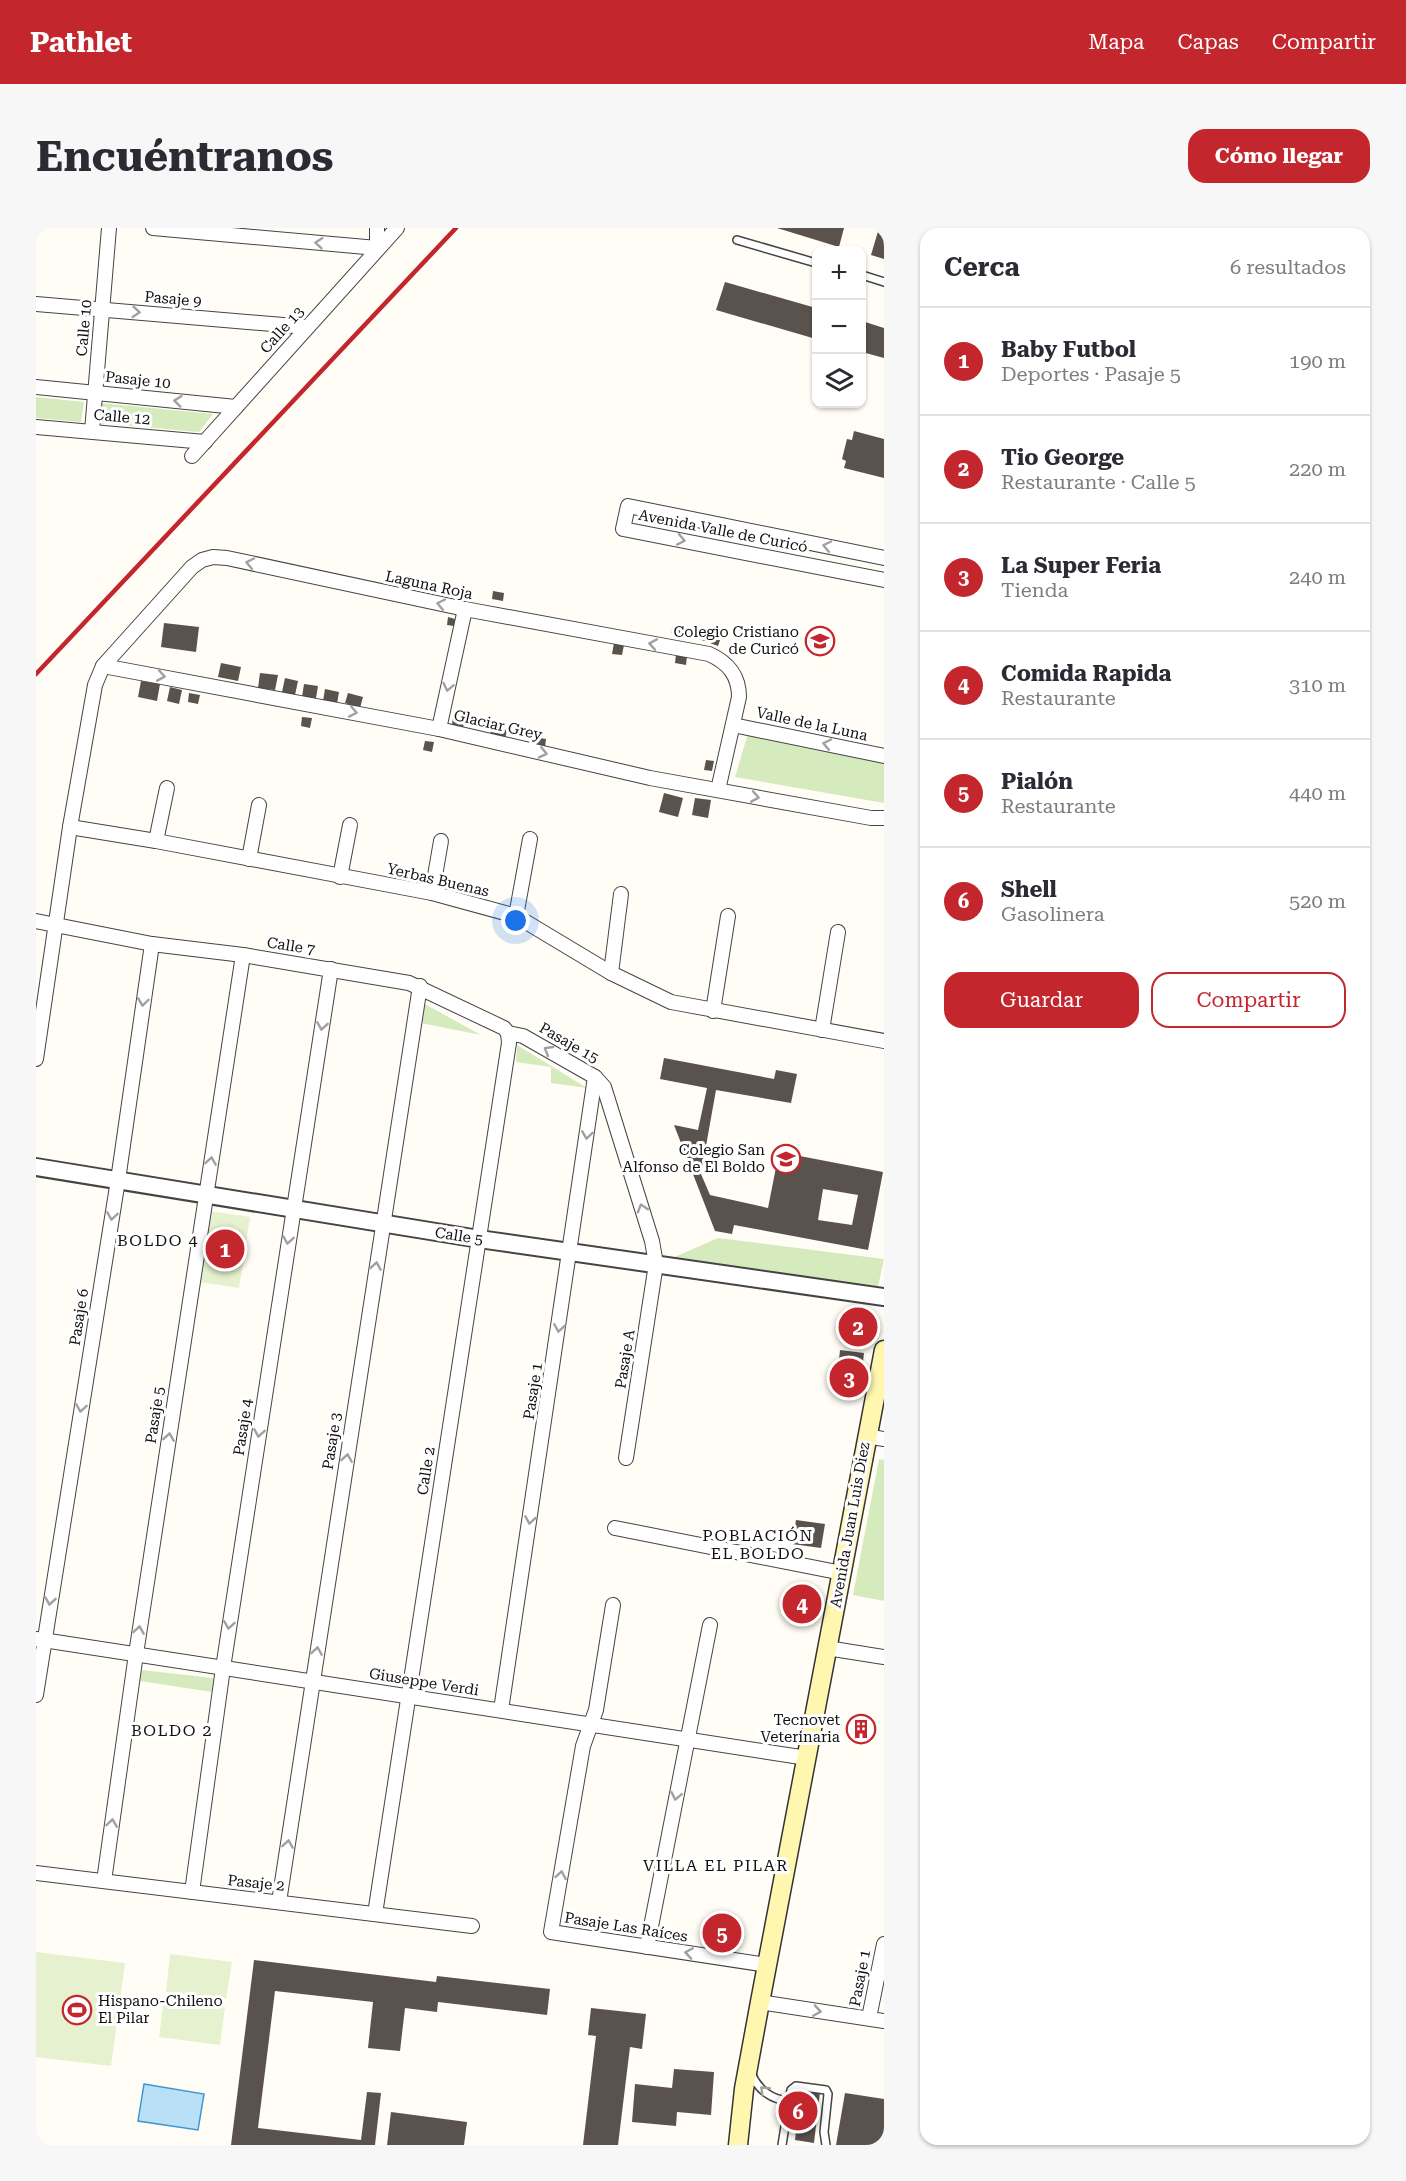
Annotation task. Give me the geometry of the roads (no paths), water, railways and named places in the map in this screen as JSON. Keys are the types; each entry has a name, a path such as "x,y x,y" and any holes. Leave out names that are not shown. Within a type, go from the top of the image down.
{"main road":[{"name":"Avenida Juan Luis Diez","path":"738,2145 748,2065 827,1648 842,1573 875,1438 884,1350"},
{"name":"Avenida Juan Luis Diez","path":"727,2145 744,2089"}],"street":[{"name":"Calle 10","path":"92,431 109,228"},
{"path":"153,228 377,248 377,228"},
{"name":"Calle 13","path":"192,456 397,228"},
{"name":"Pasaje 9","path":"36,304 307,327"},
{"name":"Pasaje 10","path":"36,387 236,407"},
{"name":"Calle 12","path":"36,426 205,442"},
{"name":"Avenida Valle de Curicó","path":"884,558 628,506 623,529 884,580"},
{"name":"Laguna Roja","path":"103,666 186,573 202,560 213,557 465,609 709,654 729,666 739,686 739,697 718,790"},
{"path":"440,729 465,609"},
{"path":"36,1059 70,827 95,685 103,666"},
{"name":"Glaciar Grey","path":"103,666 440,729 650,778 871,818 884,818"},
{"name":"Valle de la Luna","path":"733,725 884,756"},
{"path":"156,841 167,788"},
{"path":"249,859 259,805"},
{"path":"340,877 350,825"},
{"name":"Yerbas Buenas","path":"70,827 432,893 516,916 611,973 671,1002 884,1041"},
{"path":"516,916 530,839"},
{"path":"432,893 441,841"},
{"path":"611,973 621,894"},
{"path":"713,1011 728,916"},
{"name":"Calle 7","path":"36,921 152,944 243,955 420,986 504,1028 508,1033"},
{"path":"822,1030 838,932"},
{"name":"Pasaje 6","path":"36,1695 40,1640 118,1180 152,944"},
{"name":"Pasaje 5","path":"104,1881 136,1654 243,955"},
{"name":"Pasaje 4","path":"192,1892 223,1668 331,969"},
{"name":"Pasaje 3","path":"279,1902 420,986"},
{"name":"Pasaje 15","path":"508,1033 523,1036 595,1077 604,1087 652,1241 656,1264"},
{"name":"Calle 2","path":"375,1914 509,1043 508,1033"},
{"name":"Pasaje 1","path":"501,1710 595,1077"},
{"name":"Calle 5","path":"36,1167 479,1239 884,1297"},
{"name":"Pasaje A","path":"627,1458 656,1264"},
{"path":"615,1528 842,1573"},
{"path":"590,1724 596,1710 613,1605"},
{"path":"647,1947 710,1625"},
{"name":"Giuseppe Verdi","path":"40,1640 807,1758"},
{"path":"827,1648 884,1657"},
{"name":"Pasaje Las Raíces","path":"590,1724 583,1746 551,1932 767,1965"},
{"name":"Pasaje 2","path":"36,1873 472,1926"},
{"name":"Pasaje 1","path":"869,2018 884,1944"},
{"path":"760,2002 884,2021"}],"lane":[{"path":"736,240 812,261"},
{"path":"866,277 884,282"},
{"path":"748,2065 760,2087 776,2100 789,2101"},
{"path":"783,2145 791,2090 796,2086 826,2090 828,2094 824,2132 826,2145"}],"water":[{"path":"144,2084 204,2094 198,2130 138,2121"}],"railway":[{"path":"36,674 456,228"}],"place":[{"name":"Colegio Cristiano de Curicó","path":"820,641"},
{"name":"Colegio San Alfonso de El Boldo","path":"786,1159"},
{"name":"Baby Futbol","path":"225,1249"},
{"name":"Tio George","path":"858,1327"},
{"name":"La Super Feria","path":"849,1378"},
{"name":"Comida Rapida","path":"802,1604"},
{"name":"Tecnovet Veterinaria","path":"861,1729"},
{"name":"Pialón","path":"722,1933"},
{"name":"Hispano-Chileno El Pilar","path":"77,2010"},
{"name":"Shell","path":"798,2111"}],"district":[{"name":"BOLDO 4","path":"158,1240"},
{"name":"POBLACIÓN EL BOLDO","path":"758,1544"},
{"name":"BOLDO 2","path":"172,1730"},
{"name":"VILLA EL PILAR","path":"716,1865"}]}
